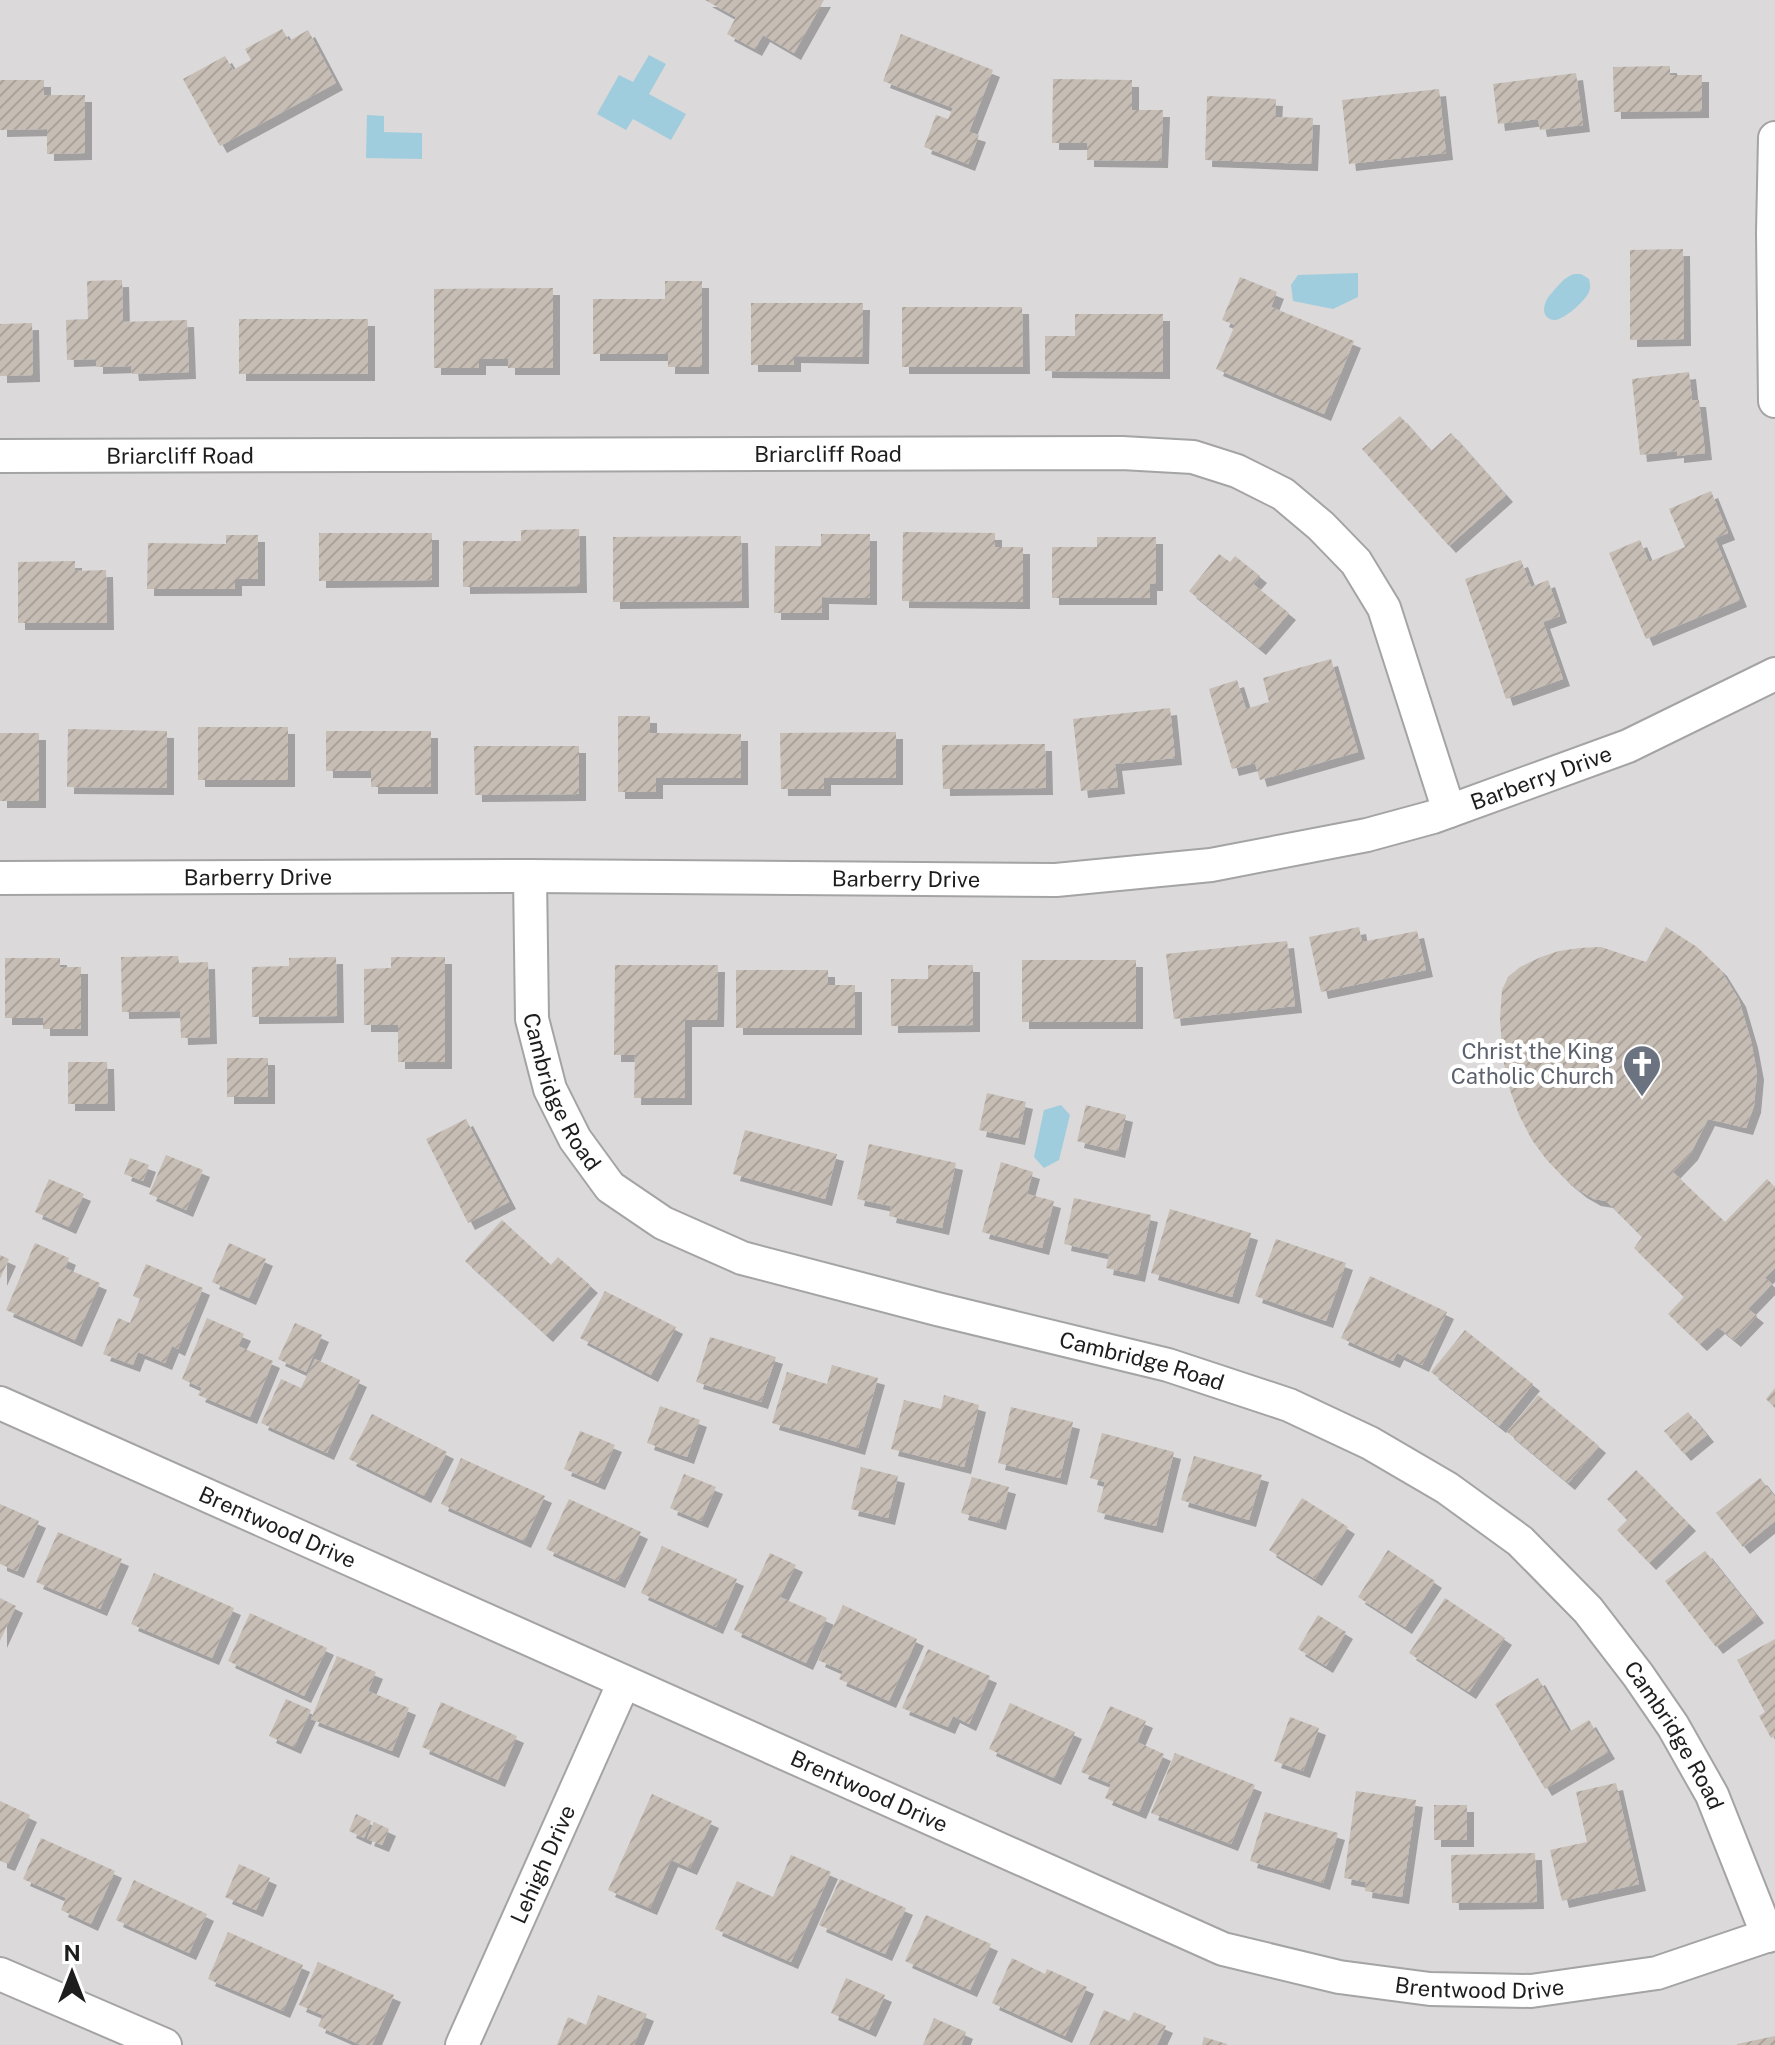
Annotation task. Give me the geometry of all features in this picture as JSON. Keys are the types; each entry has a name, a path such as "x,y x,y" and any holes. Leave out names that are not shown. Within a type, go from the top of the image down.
{"street":[{"path":"1775,138 1775,401"},
{"name":"Briarcliff Road","path":"0,456 1122,453 1193,457 1237,471 1283,494 1321,526 1356,562 1384,608 1449,811"},
{"name":"Barberry Drive","path":"0,878 530,876 1056,880 1211,865 1367,835 1449,811 1628,746 1775,674"},
{"name":"Cambridge Road","path":"530,876 532,1019 550,1089 575,1139 610,1187 663,1223 742,1258 1168,1365 1289,1405 1370,1443 1447,1488 1520,1541 1588,1610 1638,1675 1673,1726 1712,1795 1771,1935"},
{"name":"Brentwood Drive","path":"0,1403 1223,1949 1339,1977 1430,1989 1531,1991 1657,1973 1771,1935"},
{"name":"Lehigh Drive","path":"462,2045 624,1682"},
{"path":"0,1974 165,2045"}],"shaded area":[{"path":"0,0 1775,0 1775,2045 0,2045"}],"water":[{"path":"649,55 666,64 649,94 686,114 671,140 633,119 626,130 597,114 619,75 633,82"},
{"path":"367,115 384,116 384,132 422,133 422,159 366,158"},
{"path":"1358,273 1358,297 1333,309 1293,301 1291,285 1298,275"},
{"path":"1574,274 1589,279 1589,292 1568,314 1550,319 1544,310 1548,298"},
{"path":"1061,1105 1070,1115 1059,1160 1044,1168 1034,1157 1044,1110"}],"building":[{"path":"705,0 824,0 794,53 763,35 755,49 727,34 736,17"},
{"path":"282,29 289,41 308,30 336,83 220,146 183,79 225,56 233,70 251,60 245,49"},
{"path":"901,34 993,70 969,132 979,135 968,164 924,147 936,115 948,119 953,108 883,81"},
{"path":"1670,66 1670,75 1702,75 1702,111 1614,112 1613,67"},
{"path":"1576,73 1583,125 1540,130 1538,119 1498,124 1493,84"},
{"path":"1053,79 1132,80 1132,110 1163,110 1161,161 1087,160 1087,143 1052,143"},
{"path":"0,80 44,80 44,95 85,95 85,153 47,154 47,129 0,130"},
{"path":"1439,89 1446,153 1349,164 1342,100"},
{"path":"1207,96 1276,99 1275,117 1313,118 1311,164 1205,160"},
{"path":"1683,249 1684,339 1630,340 1630,250"},
{"path":"1240,277 1277,292 1271,307 1354,341 1324,414 1216,369 1235,325 1222,320"},
{"path":"122,280 123,322 187,320 189,372 132,374 131,366 96,367 96,359 67,360 66,320 88,319 87,281"},
{"path":"665,281 702,281 702,367 668,367 668,354 593,354 593,299 665,299"},
{"path":"553,288 553,368 508,368 508,359 479,359 479,368 434,368 434,289"},
{"path":"751,303 863,303 862,357 794,356 794,365 751,365"},
{"path":"902,307 1022,307 1023,367 902,367"},
{"path":"1075,314 1163,314 1163,372 1045,371 1045,336 1075,336"},
{"path":"239,319 368,319 368,374 239,374"},
{"path":"32,323 33,375 0,376 0,324"},
{"path":"1689,372 1692,400 1699,400 1705,453 1677,456 1677,451 1640,455 1632,379"},
{"path":"1400,416 1431,451 1451,433 1506,495 1449,546 1362,449"},
{"path":"1711,491 1728,533 1715,538 1740,600 1646,639 1609,553 1640,540 1649,562 1685,547 1669,509"},
{"path":"579,529 580,586 463,587 463,541 521,541 521,530"},
{"path":"903,532 995,533 995,547 1023,547 1023,602 902,601"},
{"path":"319,533 432,533 432,580 319,581"},
{"path":"821,534 870,534 870,598 822,597 822,613 774,613 775,546 821,546"},
{"path":"226,535 258,535 258,579 235,579 235,589 147,589 148,543 226,544"},
{"path":"741,536 742,601 613,602 613,537"},
{"path":"1097,537 1156,537 1156,584 1150,584 1150,598 1052,598 1052,547 1097,547"},
{"path":"1219,554 1230,562 1235,556 1260,576 1253,584 1289,613 1259,648 1189,591"},
{"path":"1521,560 1531,587 1548,580 1560,616 1543,622 1563,679 1506,699 1465,579"},
{"path":"75,561 75,571 106,570 107,623 18,623 18,562"},
{"path":"1331,659 1358,752 1260,780 1255,763 1232,769 1209,689 1237,680 1246,709 1269,702 1263,678"},
{"path":"1170,708 1175,758 1115,764 1118,787 1081,791 1073,719"},
{"path":"618,716 650,716 650,733 741,734 741,778 656,778 656,792 618,792"},
{"path":"198,727 288,727 288,780 198,780"},
{"path":"68,729 167,731 167,788 67,787"},
{"path":"326,731 431,731 431,787 371,787 371,771 326,771"},
{"path":"896,732 896,778 824,778 824,789 781,789 780,733"},
{"path":"0,733 39,733 39,801 0,801"},
{"path":"1045,744 1046,788 943,789 942,745"},
{"path":"474,746 579,746 579,794 475,795"},
{"path":"1359,927 1362,942 1417,931 1426,970 1321,992 1309,937"},
{"path":"1666,927 1697,947 1720,969 1739,1000 1757,1073 1754,1106 1746,1128 1708,1119 1691,1153 1673,1172 1725,1222 1767,1179 1775,1187 1775,1268 1765,1278 1772,1284 1748,1309 1757,1316 1734,1340 1718,1327 1700,1344 1668,1314 1684,1297 1634,1248 1642,1237 1606,1201 1594,1199 1580,1191 1546,1159 1519,1115 1503,1059 1500,1019 1502,990 1508,977 1520,967 1559,951 1601,947 1646,962"},
{"path":"1287,941 1295,1006 1174,1019 1166,954"},
{"path":"178,956 179,963 208,962 210,1037 181,1038 180,1011 122,1012 121,957"},
{"path":"336,957 337,1016 252,1017 252,967 289,966 289,958"},
{"path":"391,957 445,957 445,1062 398,1062 398,1025 364,1025 364,969 391,968"},
{"path":"5,958 60,958 60,967 81,967 81,1029 43,1029 43,1018 5,1018"},
{"path":"1022,960 1136,960 1136,1022 1022,1022"},
{"path":"615,965 718,965 717,1020 685,1020 685,1098 634,1098 635,1055 614,1055"},
{"path":"928,965 973,965 973,1025 891,1026 891,979 928,979"},
{"path":"736,970 828,970 828,985 855,985 855,1028 736,1028"},
{"path":"227,1058 268,1058 268,1097 227,1097"},
{"path":"68,1062 107,1062 108,1104 68,1104"},
{"path":"987,1093 1026,1102 1018,1138 979,1130"},
{"path":"1086,1105 1126,1115 1118,1151 1077,1141"},
{"path":"466,1119 509,1202 468,1223 426,1139"},
{"path":"745,1130 837,1154 825,1199 733,1174"},
{"path":"869,1144 956,1163 942,1228 889,1216 891,1206 857,1199"},
{"path":"166,1155 203,1170 186,1210 149,1194"},
{"path":"130,1158 149,1165 143,1181 124,1174"},
{"path":"1001,1162 1033,1172 1027,1194 1054,1201 1042,1248 982,1232"},
{"path":"49,1179 84,1194 69,1227 35,1212"},
{"path":"1074,1198 1151,1215 1138,1275 1106,1268 1109,1254 1064,1244"},
{"path":"1170,1209 1251,1233 1232,1297 1151,1273"},
{"path":"502,1220 551,1265 558,1257 591,1286 546,1335 465,1261"},
{"path":"1276,1239 1346,1263 1326,1321 1255,1296"},
{"path":"35,1243 69,1258 65,1268 100,1283 75,1340 6,1310"},
{"path":"229,1243 266,1259 249,1298 212,1282"},
{"path":"0,1255 9,1259 0,1279"},
{"path":"146,1264 203,1288 178,1349 172,1346 165,1363 138,1352 133,1365 103,1354 118,1318 130,1323 140,1299 133,1296"},
{"path":"1370,1276 1447,1312 1422,1365 1397,1353 1393,1361 1341,1338"},
{"path":"605,1291 676,1327 651,1375 580,1338"},
{"path":"207,1318 244,1334 238,1346 273,1361 250,1417 198,1395 202,1388 182,1379"},
{"path":"295,1323 322,1335 306,1372 278,1359"},
{"path":"1465,1330 1533,1384 1499,1426 1431,1372"},
{"path":"710,1337 776,1357 761,1402 696,1382"},
{"path":"315,1359 360,1380 327,1453 261,1423 281,1379 301,1388"},
{"path":"832,1365 878,1378 858,1448 772,1423 787,1372 827,1384"},
{"path":"1775,1388 1775,1408 1766,1399"},
{"path":"944,1395 979,1405 964,1467 891,1449 904,1400 941,1409"},
{"path":"1538,1395 1599,1446 1568,1483 1507,1432"},
{"path":"660,1406 700,1420 687,1457 647,1443"},
{"path":"1011,1407 1073,1422 1060,1478 998,1463"},
{"path":"1688,1412 1707,1435 1684,1454 1664,1431"},
{"path":"372,1414 447,1452 424,1496 349,1459"},
{"path":"580,1431 615,1445 598,1483 564,1469"},
{"path":"1102,1433 1174,1452 1156,1526 1097,1512 1105,1482 1090,1478"},
{"path":"1194,1456 1262,1475 1249,1520 1181,1500"},
{"path":"461,1458 545,1496 524,1541 441,1504"},
{"path":"861,1467 898,1476 888,1518 851,1509"},
{"path":"1636,1470 1689,1524 1649,1563 1617,1530 1627,1520 1607,1499"},
{"path":"684,1474 716,1487 701,1521 670,1508"},
{"path":"972,1477 1009,1487 999,1523 961,1513"},
{"path":"1760,1478 1775,1497 1775,1521 1743,1547 1716,1513"},
{"path":"1302,1498 1348,1527 1315,1579 1269,1550"},
{"path":"569,1499 641,1532 618,1581 546,1549"},
{"path":"0,1504 39,1521 17,1571 0,1564"},
{"path":"58,1532 122,1559 100,1609 36,1582"},
{"path":"662,1546 737,1579 716,1627 641,1593"},
{"path":"1388,1550 1435,1581 1405,1627 1358,1597"},
{"path":"1705,1551 1757,1616 1716,1647 1665,1581"},
{"path":"770,1553 796,1565 780,1597 827,1618 806,1663 734,1630"},
{"path":"154,1573 234,1608 212,1658 131,1624"},
{"path":"0,1598 16,1606 0,1641"},
{"path":"1445,1598 1505,1638 1469,1692 1409,1653"},
{"path":"843,1605 917,1639 889,1701 839,1679 843,1671 818,1660"},
{"path":"250,1613 327,1648 304,1696 228,1661"},
{"path":"1318,1615 1346,1632 1326,1666 1298,1649"},
{"path":"1775,1639 1775,1736 1771,1738 1759,1716 1765,1712 1737,1660"},
{"path":"928,1649 990,1676 969,1724 953,1716 948,1727 902,1708"},
{"path":"337,1656 376,1672 368,1691 409,1708 392,1751 311,1719"},
{"path":"1538,1678 1569,1732 1589,1720 1608,1752 1545,1789 1495,1704"},
{"path":"286,1699 311,1710 294,1747 269,1736"},
{"path":"441,1702 517,1736 498,1780 422,1747"},
{"path":"1010,1703 1075,1732 1054,1778 989,1749"},
{"path":"1110,1706 1146,1721 1137,1742 1164,1754 1139,1812 1105,1798 1111,1784 1081,1772"},
{"path":"1290,1717 1319,1728 1303,1771 1274,1761"},
{"path":"1175,1753 1255,1785 1231,1844 1151,1813"},
{"path":"1616,1783 1639,1884 1562,1901 1550,1850 1587,1842 1576,1792"},
{"path":"1356,1791 1416,1800 1402,1897 1365,1891 1366,1882 1344,1878"},
{"path":"652,1794 712,1821 690,1868 671,1860 650,1908 608,1890"},
{"path":"0,1801 30,1815 8,1864 0,1861"},
{"path":"1434,1805 1467,1805 1467,1840 1434,1840"},
{"path":"1265,1812 1338,1833 1323,1883 1250,1861"},
{"path":"356,1814 371,1821 364,1838 349,1831"},
{"path":"374,1822 389,1829 382,1845 367,1839"},
{"path":"41,1838 115,1871 91,1924 61,1910 66,1898 23,1879"},
{"path":"1535,1853 1537,1902 1452,1903 1451,1855"},
{"path":"791,1855 831,1872 791,1962 715,1929 737,1881 773,1897"},
{"path":"239,1864 270,1878 256,1910 225,1897"},
{"path":"840,1879 906,1908 885,1954 819,1925"},
{"path":"134,1880 207,1914 189,1953 116,1920"},
{"path":"926,1915 991,1944 970,1990 905,1961"},
{"path":"228,1932 303,1965 283,2011 208,1979"},
{"path":"1012,1958 1045,1974 1047,1969 1087,1987 1065,2036 992,2003"},
{"path":"318,1962 394,1995 372,2045 361,2045 318,2026 323,2015 299,2005"},
{"path":"846,1978 885,1995 869,2030 831,2013"},
{"path":"598,1995 647,2014 634,2045 557,2045 568,2017 586,2025"},
{"path":"1104,2010 1129,2021 1134,2012 1166,2026 1157,2045 1089,2045"},
{"path":"934,2018 966,2032 961,2045 923,2045"},
{"path":"1775,2036 1775,2045 1737,2045 1737,2044"},
{"path":"1204,2037 1227,2044 1227,2045 1202,2045"}],"place":[{"name":"Christ the King Catholic Church","path":"1642,1098"}]}
